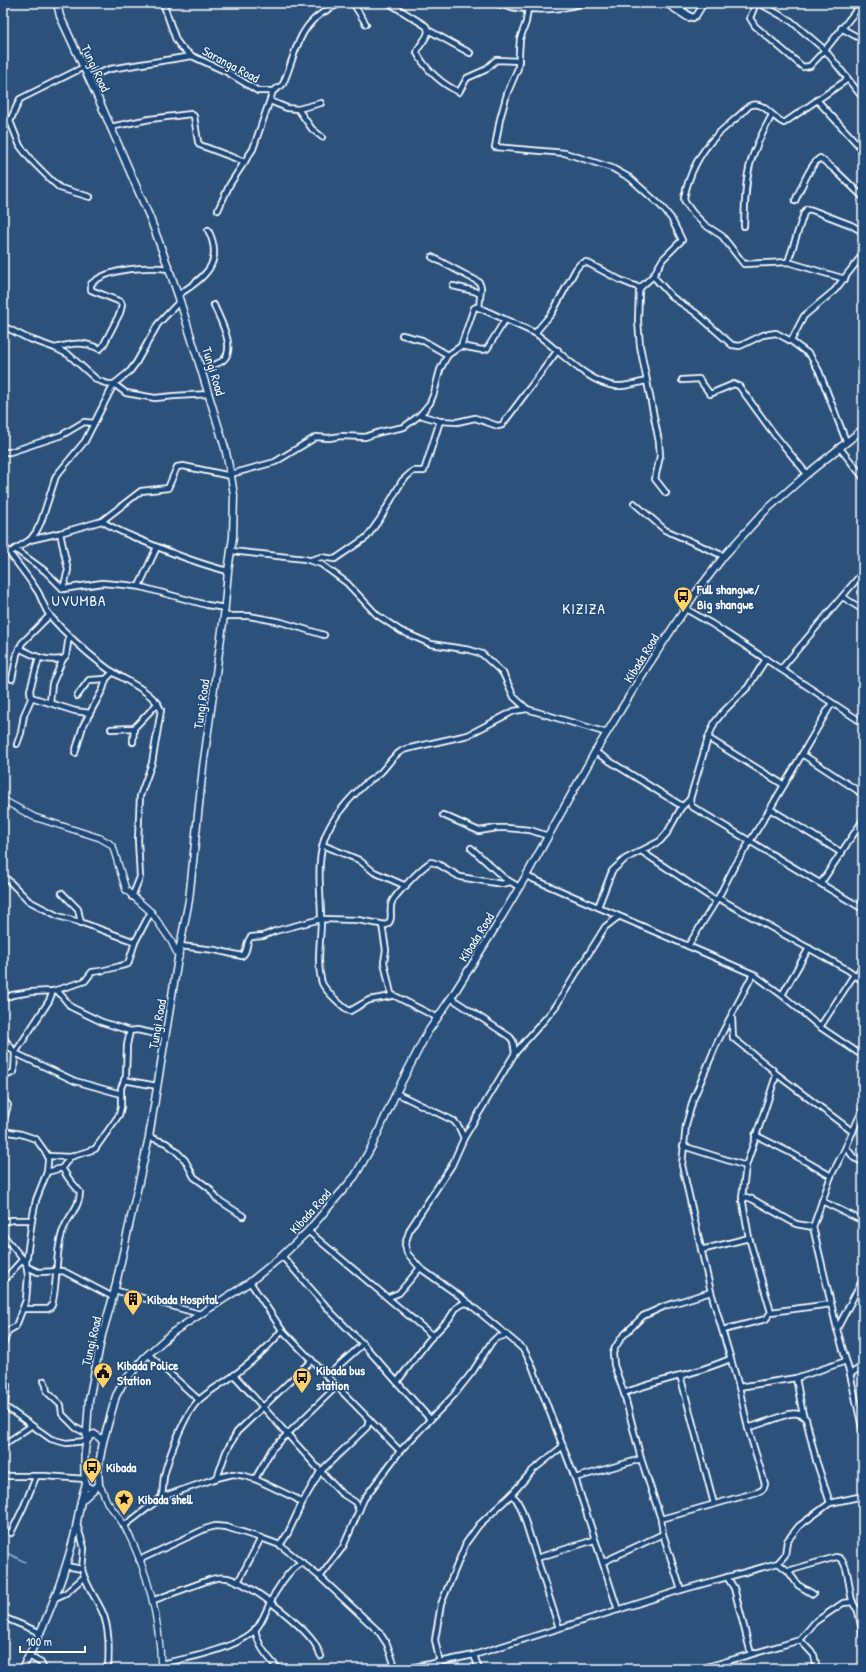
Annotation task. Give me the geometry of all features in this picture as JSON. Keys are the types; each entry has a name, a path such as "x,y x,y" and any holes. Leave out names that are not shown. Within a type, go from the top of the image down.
{"main road":[{"name":"Tungi Road","path":"22,1669 41,1633 55,1598 66,1566 77,1524 85,1482 89,1400 102,1335 114,1293 149,1137 180,946 189,900 203,767 224,616 228,571 232,551 234,495 231,475 209,394 169,269 150,218 60,16 57,3"},
{"name":"Kibada Road","path":"96,1487 107,1426 116,1396 123,1383 148,1354 173,1332 250,1282 282,1256 308,1231 345,1189 372,1146 396,1093 424,1038 451,998 520,887 595,752 647,667 686,609 724,556 764,512 846,441 863,429"},
{"path":"86,1442 89,1437 107,1426"},
{"path":"87,1431 100,1438 103,1442"},
{"path":"85,1482 89,1488 96,1487"},
{"path":"81,1501 96,1487"}],"street":[{"path":"163,3 176,40 181,47 192,56"},
{"name":"Saranga Road","path":"88,77 110,69 192,56 227,72 258,91 273,91 283,84 293,54 308,26 328,8 342,3"},
{"path":"353,3 366,24"},
{"path":"389,3 424,24 428,30 470,53"},
{"path":"494,3 528,8 566,8 583,3"},
{"path":"665,3 686,17 693,18 697,15 704,3"},
{"path":"673,3 693,18"},
{"path":"756,3 750,18 755,26 803,67 810,66 825,50 862,3"},
{"path":"759,3 791,21 825,50 863,98"},
{"path":"528,8 526,22 520,39 520,61 507,94 500,119 495,147 572,154 603,164 630,178 661,206 671,218 682,240 663,260 653,276 640,288 638,321 640,346 659,442 660,456 655,479 666,494"},
{"path":"841,28 863,40"},
{"path":"428,30 428,34 420,44 417,53 420,59 441,82 459,92 467,78 484,70 496,60 520,61"},
{"path":"3,125 10,121 20,99 84,67"},
{"path":"845,279 788,262 743,263 722,236 705,225 684,200 691,175 697,161 717,135 751,105 759,105 784,123 848,79"},
{"path":"218,210 230,184 253,149 273,91"},
{"path":"817,100 863,150"},
{"path":"270,101 287,108 298,109 321,103"},
{"path":"298,109 312,129 322,137"},
{"path":"110,127 150,119 192,114 194,116 198,142 200,145 245,162"},
{"path":"744,226 746,196 751,162 760,138 772,115"},
{"path":"10,121 20,146 31,160 52,181 60,188 90,197"},
{"path":"795,201 817,160 820,158 863,197"},
{"path":"788,262 804,213 807,209 851,224 863,232"},
{"path":"30,540 41,522 56,476 81,447 114,384 130,371 158,324 179,298 198,282 211,266 215,247 214,241 208,230"},
{"path":"791,341 804,316 835,290 863,254"},
{"path":"432,257 479,282 481,287 479,308"},
{"path":"534,333 552,312 570,278 582,263 591,264 620,280 640,288"},
{"path":"56,348 76,343 89,344 100,349 103,346 120,313 122,304 121,302 91,290 91,284 95,279 108,273 145,268 169,269"},
{"path":"653,276 672,297 696,313 726,342 736,347 747,344 763,335 778,333 813,358 846,441"},
{"path":"453,286 480,294"},
{"path":"201,368 222,362 226,358 228,344 226,332 214,305"},
{"path":"9,553 30,540 102,521 141,491 168,488 177,467 183,466 231,475 275,462 316,436 329,438 341,436 365,437 404,427 420,415 430,403 440,370 448,355 461,346 473,309 475,307 534,333 558,350 585,374 603,384 617,386 646,381"},
{"path":"461,346 482,350 487,349 505,320"},
{"path":"3,329 7,328 27,338 56,348 69,356 97,380 108,384 114,384 126,393 155,398 209,394"},
{"path":"402,335 422,340 448,355"},
{"path":"420,415 440,421 456,422 475,418 498,426 502,425 558,350"},
{"path":"682,380 699,379 710,394 734,384 739,386 774,434 807,474"},
{"path":"311,560 321,557 336,559 369,535 376,523 380,520 402,481 413,471 424,471 440,421"},
{"path":"3,452 10,452 62,435 84,422 94,423"},
{"path":"839,447 863,477"},
{"path":"634,503 665,530 724,556"},
{"path":"102,521 111,527 157,547 203,565 228,571"},
{"path":"60,533 68,570 63,589"},
{"path":"3,545 38,593 50,615 69,636 104,666 149,695 158,703 161,712 153,757 140,796 138,840 140,877 132,897"},
{"path":"139,586 157,547"},
{"path":"15,549 45,571 63,589"},
{"path":"232,551 311,560 321,564 341,578 377,614 401,631 431,644 470,650 482,654 503,673 514,696 527,709"},
{"path":"781,669 863,572"},
{"path":"63,589 102,583 139,586 207,606 224,608"},
{"path":"843,597 863,610"},
{"path":"686,609 766,658 863,723"},
{"path":"12,679 19,648 22,643 50,615"},
{"path":"224,616 249,616 281,622 324,635"},
{"path":"50,702 52,684 63,659 66,656 69,636"},
{"path":"19,648 39,658 53,660 63,659"},
{"path":"17,744 22,733 24,715 31,697 30,690 39,658"},
{"path":"598,907 612,871 626,859 660,841 667,833 682,806 690,799 708,738 719,717 748,687 766,658"},
{"path":"75,753 81,730 103,689 106,679 113,672"},
{"path":"77,696 89,680 106,679"},
{"path":"31,697 75,711 90,713"},
{"path":"133,742 134,728 158,703"},
{"path":"688,946 832,703"},
{"path":"438,1018 392,996 373,999 350,1011 332,995 323,984 320,968 321,919 319,874 323,845 327,832 349,801 367,783 381,772 398,752 406,749 468,735 514,711 527,709 607,733"},
{"path":"111,729 134,728"},
{"path":"708,738 784,785"},
{"path":"595,752 682,806"},
{"path":"802,754 861,793 863,786"},
{"path":"690,799 693,808 863,909"},
{"path":"3,800 34,817 100,838 109,843 112,847 123,886 132,897 151,912 171,941 179,957"},
{"path":"770,809 842,853"},
{"path":"443,815 479,831 507,828 530,830 548,836"},
{"path":"821,884 863,820"},
{"path":"323,845 359,860 374,872 406,886"},
{"path":"471,848 480,858 510,882 520,887"},
{"path":"641,851 717,899 809,948 861,979"},
{"path":"180,946 215,950 242,956 246,953 248,940 251,937 260,936 321,919 358,920 382,925 388,924 390,922 391,903 418,872 430,862 438,864 460,877 505,884 510,882"},
{"path":"3,875 29,901 63,919 81,923 135,942"},
{"path":"526,876 753,974 782,994 820,1027 863,1056"},
{"path":"62,893 78,909 81,923"},
{"path":"3,999 10,996 31,992 55,990 82,982 92,972 105,971 120,965 128,964 135,942 151,912"},
{"path":"618,917 605,927 556,1006 515,1053 464,1138 452,1165 410,1229 405,1244 406,1251 420,1268 470,1304 524,1350 531,1363 575,1478 618,1610"},
{"path":"382,925 386,951 384,965 392,996"},
{"path":"782,994 809,948"},
{"path":"861,979 859,971 863,963"},
{"path":"660,1519 758,1492 763,1490 765,1484 748,1428 739,1387 723,1330 711,1292 682,1165 686,1125 693,1100 717,1043 753,974"},
{"path":"820,1027 854,975"},
{"path":"55,990 70,1007 102,1022 130,1031 138,1030 166,1036"},
{"path":"3,1077 14,1072 15,1053 49,1002 55,990"},
{"path":"451,998 510,1038 515,1046 515,1053"},
{"path":"732,1016 732,1038 775,1073 853,1132"},
{"path":"48,1156 70,1156 95,1149 100,1144 119,1114 121,1107 121,1094 130,1031"},
{"path":"3,1036 15,1053 75,1081 121,1094"},
{"path":"3,1050 11,1047"},
{"path":"771,1312 749,1238 742,1201 743,1181 746,1166 755,1135 776,1076 775,1073"},
{"path":"124,1080 157,1086"},
{"path":"396,1093 454,1121 459,1127 464,1138"},
{"path":"3,1099 8,1105 3,1123"},
{"path":"863,1108 861,1120 853,1132 832,1176 813,1228 863,1432"},
{"path":"3,1131 34,1138 38,1141 48,1156 47,1172 36,1200 32,1220 26,1263 28,1288 24,1309 16,1326 8,1331 3,1344"},
{"path":"755,1135 832,1176"},
{"path":"149,1137 166,1143 175,1150 185,1160 194,1177 209,1188 217,1199 243,1216"},
{"path":"683,1146 746,1166"},
{"path":"846,1147 854,1158 863,1162"},
{"path":"47,1172 62,1168 70,1156"},
{"path":"24,1309 47,1309 52,1307 62,1232 76,1208 80,1196 80,1192 62,1168"},
{"path":"742,1201 746,1197 752,1199 796,1224 813,1228"},
{"path":"822,1200 863,1221"},
{"path":"3,1222 12,1220 32,1220"},
{"path":"308,1231 433,1336"},
{"path":"3,1236 26,1263 38,1272 58,1270 66,1272 114,1293 200,1314"},
{"path":"701,1250 749,1238"},
{"path":"282,1256 332,1313 363,1344 430,1419"},
{"path":"3,1281 26,1263"},
{"path":"389,1298 399,1293 420,1268"},
{"path":"838,1329 863,1279"},
{"path":"250,1282 282,1330 400,1451"},
{"path":"681,1590 641,1459 614,1359 615,1348 621,1338 643,1316 665,1306 711,1292"},
{"path":"397,1382 433,1336 449,1319 456,1308 464,1304 470,1304"},
{"path":"723,1330 766,1319 771,1312 831,1304"},
{"path":"162,1497 164,1477 172,1455 187,1417 199,1400 234,1375 276,1338 282,1330"},
{"path":"320,1577 343,1547 364,1499 400,1451 454,1395 473,1371 491,1343 496,1338 507,1335"},
{"path":"327,1376 363,1344"},
{"path":"148,1354 199,1400"},
{"path":"624,1393 680,1375 709,1368 730,1359"},
{"path":"217,1478 226,1452 237,1432 312,1360"},
{"path":"739,1387 796,1378 846,1361"},
{"path":"850,1374 863,1366"},
{"path":"3,1372 7,1385 4,1405 31,1426 59,1442 86,1442"},
{"path":"234,1375 320,1472 341,1493 355,1502 359,1510"},
{"path":"680,1375 714,1504"},
{"path":"796,1378 803,1415 806,1419 820,1476 830,1503"},
{"path":"44,1381 47,1392 61,1405 62,1414 76,1428 87,1431"},
{"path":"255,1479 270,1452 337,1386"},
{"path":"748,1428 789,1414 796,1413 803,1415"},
{"path":"280,1545 288,1533 302,1503 320,1472 367,1427 369,1419"},
{"path":"3,1445 31,1426"},
{"path":"440,1663 435,1640 441,1604 469,1538 533,1470 563,1446"},
{"path":"575,1478 641,1459"},
{"path":"124,1526 162,1497 233,1474 255,1479 295,1498 302,1503"},
{"path":"3,1476 45,1476 85,1482"},
{"path":"11,1533 36,1477"},
{"path":"96,1487 124,1526 140,1560 154,1600 161,1647 161,1666 222,1648 255,1629 293,1566 295,1557"},
{"path":"511,1495 518,1502 521,1508 559,1628"},
{"path":"404,1669 474,1655 681,1590 778,1563 785,1555 787,1541 799,1526 830,1503 863,1496"},
{"path":"355,1502 364,1499"},
{"path":"77,1524 84,1548 82,1569 84,1577 102,1610 105,1620 108,1669"},
{"path":"140,1560 205,1528 215,1526 230,1528 280,1545 320,1577 378,1632 387,1644 396,1669"},
{"path":"603,1562 663,1534"},
{"path":"238,1582 261,1538"},
{"path":"537,1558 594,1540"},
{"path":"788,1571 840,1557 843,1560 846,1570 853,1602 861,1611 863,1636"},
{"path":"293,1566 302,1562"},
{"path":"778,1563 788,1571 798,1585 813,1594"},
{"path":"66,1566 82,1569"},
{"path":"55,1598 66,1594 84,1577"},
{"path":"727,1577 734,1588 751,1654"},
{"path":"154,1600 217,1578 229,1578 270,1602 301,1627 313,1641 321,1656"},
{"path":"700,1669 800,1640 815,1622 843,1603 853,1602"},
{"path":"3,1617 41,1633"},
{"path":"255,1629 262,1650 276,1666"},
{"path":"800,1640 814,1655 817,1669"},
{"path":"474,1655 478,1669"},
{"path":"29,1656 41,1662 44,1669"}],"waterway":[{"path":"3,1551 25,1562"}],"place":[{"name":"Full shangwe/ Big shangwe","path":"683,613"},
{"name":"Kibada Hospital","path":"133,1316"},
{"name":"Kibada Police Station","path":"103,1389"},
{"name":"Kibada bus station","path":"302,1394"},
{"name":"Kibada","path":"92,1484"},
{"name":"Kibada shell","path":"124,1516"}],"district":[{"name":"UVUMBA","path":"79,600"},
{"name":"KIZIZA","path":"584,608"}]}
